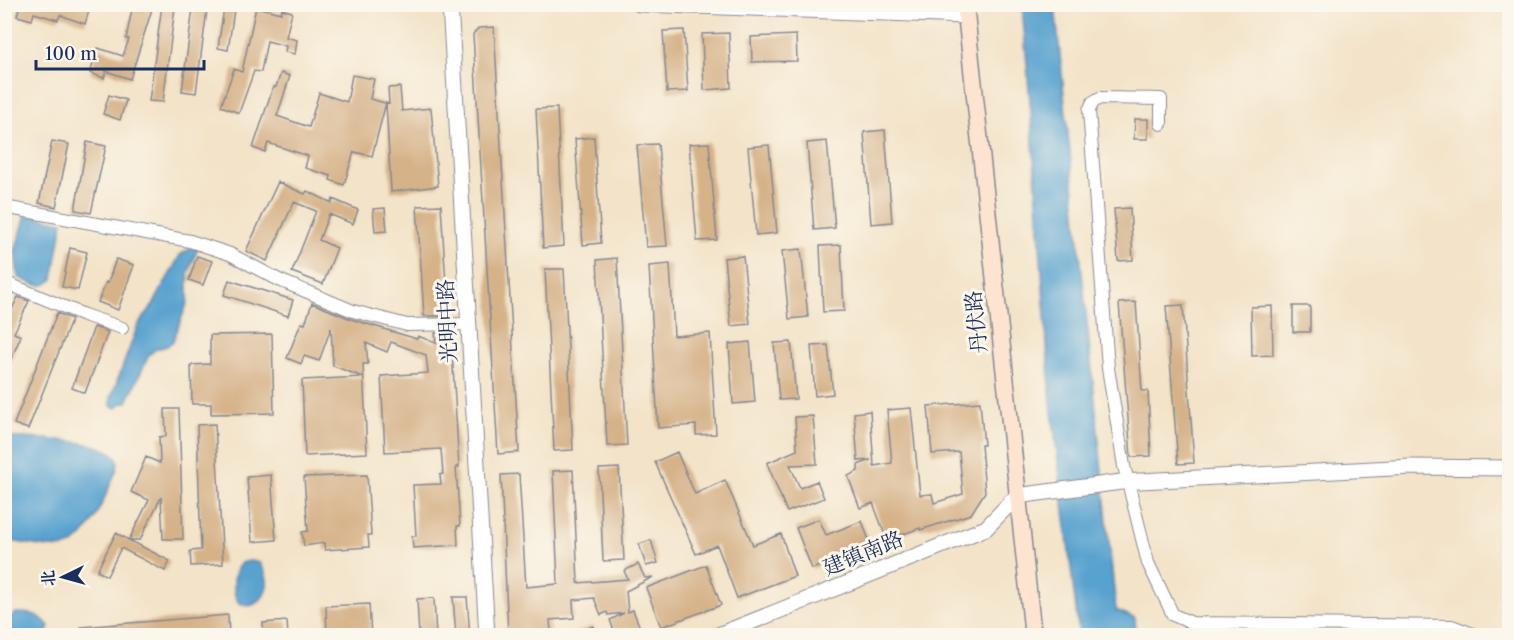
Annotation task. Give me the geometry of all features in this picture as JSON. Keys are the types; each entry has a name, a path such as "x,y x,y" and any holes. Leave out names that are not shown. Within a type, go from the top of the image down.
{"main road":[{"name":"丹伏路","path":"965,10 1033,636"}],"street":[{"name":"光明中路","path":"450,4 487,636"},
{"path":"639,4 965,10"},
{"path":"1161,123 1161,99 1100,98 1093,102 1089,110 1108,368 1124,466 1123,482 1148,563 1173,615 1191,623 1452,626 1478,636"},
{"path":"4,207 189,241 230,254 279,280 364,314 408,325 469,324"},
{"path":"4,282 122,328"},
{"path":"1017,496 1123,482 1412,467 1509,468"},
{"name":"建镇南路","path":"716,636 986,528 1017,496"}],"water":[{"path":"1022,5 1055,5 1116,610 1135,618 1136,632 1130,635 1079,635 1051,403"},
{"path":"26,215 63,222 53,279 45,285 36,285 18,277 15,251"},
{"path":"191,248 198,248 188,274 188,301 173,341 149,355 127,402 120,404 117,408 111,406 111,398 138,325 153,305 180,255"},
{"path":"5,437 80,443 107,450 116,458 117,469 103,502 90,525 75,543 66,547 53,547 5,540"},
{"path":"259,562 266,575 267,587 257,603 249,605 241,604 236,597 234,582 235,573 241,563"},
{"path":"16,613 31,614 42,618 49,626 46,635 5,635 5,621"}],"building":[{"path":"15,4 91,4 85,24 60,15 58,20 34,13 32,20 17,16 19,8"},
{"path":"133,4 153,6 130,79 106,71 104,78 90,73 98,48 123,56 129,39 126,39"},
{"path":"162,5 175,7 163,102 149,101"},
{"path":"256,7 281,13 282,9 292,12 286,37 297,40 295,54 285,52 286,46 267,41 261,72 254,71 239,113 221,106 234,69 242,72"},
{"path":"193,8 207,10 196,93 182,91"},
{"path":"224,8 234,10 228,50 218,48"},
{"path":"494,27 519,452 498,454 473,34 479,28"},
{"path":"684,30 688,91 667,92 663,31"},
{"path":"729,33 731,88 704,90 702,34"},
{"path":"796,35 797,61 752,62 751,37"},
{"path":"281,73 290,76 277,116 309,127 319,93 347,102 352,75 374,79 370,99 386,103 372,156 354,152 344,185 330,180 331,176 305,168 308,156 268,143 265,152 253,148 273,87 276,87"},
{"path":"400,87 402,111 431,108 438,186 391,192 386,103 389,104 388,88"},
{"path":"109,95 126,100 120,120 103,114"},
{"path":"557,108 564,246 543,248 536,109"},
{"path":"1135,119 1148,119 1148,139 1134,139"},
{"path":"885,130 892,222 871,224 864,132"},
{"path":"594,137 601,243 583,245 575,139"},
{"path":"52,141 69,144 56,207 39,203"},
{"path":"827,141 835,228 814,230 807,143"},
{"path":"87,142 106,146 91,213 75,210"},
{"path":"709,143 717,240 697,241 689,144"},
{"path":"658,144 667,246 646,247 637,145"},
{"path":"769,145 777,233 756,235 748,147"},
{"path":"278,182 305,194 307,191 332,203 333,199 358,210 353,224 329,214 319,240 337,248 323,284 292,272 316,211 294,202 267,261 246,251"},
{"path":"441,205 448,316 424,316 417,206"},
{"path":"385,208 387,231 375,232 373,209"},
{"path":"1130,208 1133,260 1118,261 1114,209"},
{"path":"841,245 844,311 823,312 820,246"},
{"path":"70,248 87,252 78,290 62,287"},
{"path":"801,249 808,317 789,319 782,251"},
{"path":"197,256 212,261 203,285 189,280"},
{"path":"743,256 750,324 731,326 724,258"},
{"path":"617,258 627,445 607,446 597,260"},
{"path":"116,259 134,265 118,310 98,302 106,282 108,283"},
{"path":"670,264 674,336 710,333 716,434 696,435 696,425 658,428 649,266"},
{"path":"545,269 564,269 573,450 554,451"},
{"path":"229,280 293,300 288,316 224,295"},
{"path":"18,297 29,301 14,333 21,336 5,373 4,325"},
{"path":"1136,302 1142,391 1148,391 1151,456 1131,457 1119,303"},
{"path":"312,303 351,319 417,339 418,336 436,343 435,333 451,333 459,467 456,467 460,526 457,526 458,545 413,548 412,536 416,536 413,485 441,484 440,475 443,474 441,449 385,452 381,376 428,373 426,355 391,342 387,352 366,343 368,364 363,364 367,453 305,456 302,380 363,377 333,366 331,328 319,361 304,356 301,364 287,358 301,323 305,324"},
{"path":"1183,305 1194,463 1178,464 1166,306"},
{"path":"1272,306 1273,355 1252,356 1251,307"},
{"path":"1293,306 1310,306 1310,332 1293,332"},
{"path":"57,313 72,319 28,429 14,424"},
{"path":"94,327 108,332 85,393 72,388"},
{"path":"272,334 274,413 211,414 211,404 192,404 191,365 210,364 210,335"},
{"path":"750,342 755,402 733,404 729,344"},
{"path":"791,342 796,399 779,400 774,343"},
{"path":"828,345 833,394 815,396 811,346"},
{"path":"980,402 985,492 971,514 887,540 873,503 860,508 848,476 858,471 858,465 871,460 858,461 854,413 870,411 874,466 892,463 887,410 911,408 920,495 932,494 934,503 963,494 959,452 932,454 928,406"},
{"path":"165,409 179,409 183,539 163,539 161,497 140,540 129,540 149,500 131,492 146,457 160,463 159,437 166,436"},
{"path":"813,416 817,464 790,465 800,488 817,481 824,498 787,512 767,463 797,450 795,417"},
{"path":"215,424 223,564 191,566 190,551 201,550 197,425"},
{"path":"677,452 695,494 725,480 753,545 781,534 795,576 737,598 717,545 696,554 655,462"},
{"path":"619,468 624,560 603,561 599,469"},
{"path":"573,470 578,583 628,579 624,571 638,564 645,578 653,577 626,591 628,612 633,610 642,633 637,636 616,636 610,620 624,613 608,615 607,612 601,615 594,598 573,600 574,618 550,620 551,632 531,633 531,636 508,636 501,475 519,474 526,587 558,584 553,471"},
{"path":"271,475 276,540 252,542 247,477"},
{"path":"367,475 371,535 368,535 369,547 325,550 324,543 304,546 302,532 308,531 304,477"},
{"path":"819,519 826,535 862,521 871,546 812,569 796,528"},
{"path":"116,533 170,561 165,571 121,548 107,576 97,571"},
{"path":"651,540 658,563 646,566 639,544"},
{"path":"706,565 721,605 661,627 646,588"},
{"path":"453,597 467,597 470,636 456,636"},
{"path":"434,598 436,636 419,636 417,599"},
{"path":"369,604 371,636 327,636 326,606"},
{"path":"228,615 229,636 82,636 81,627"},
{"path":"287,621 288,636 264,636 263,623"},
{"path":"593,626 597,636 570,636 570,635"}]}
